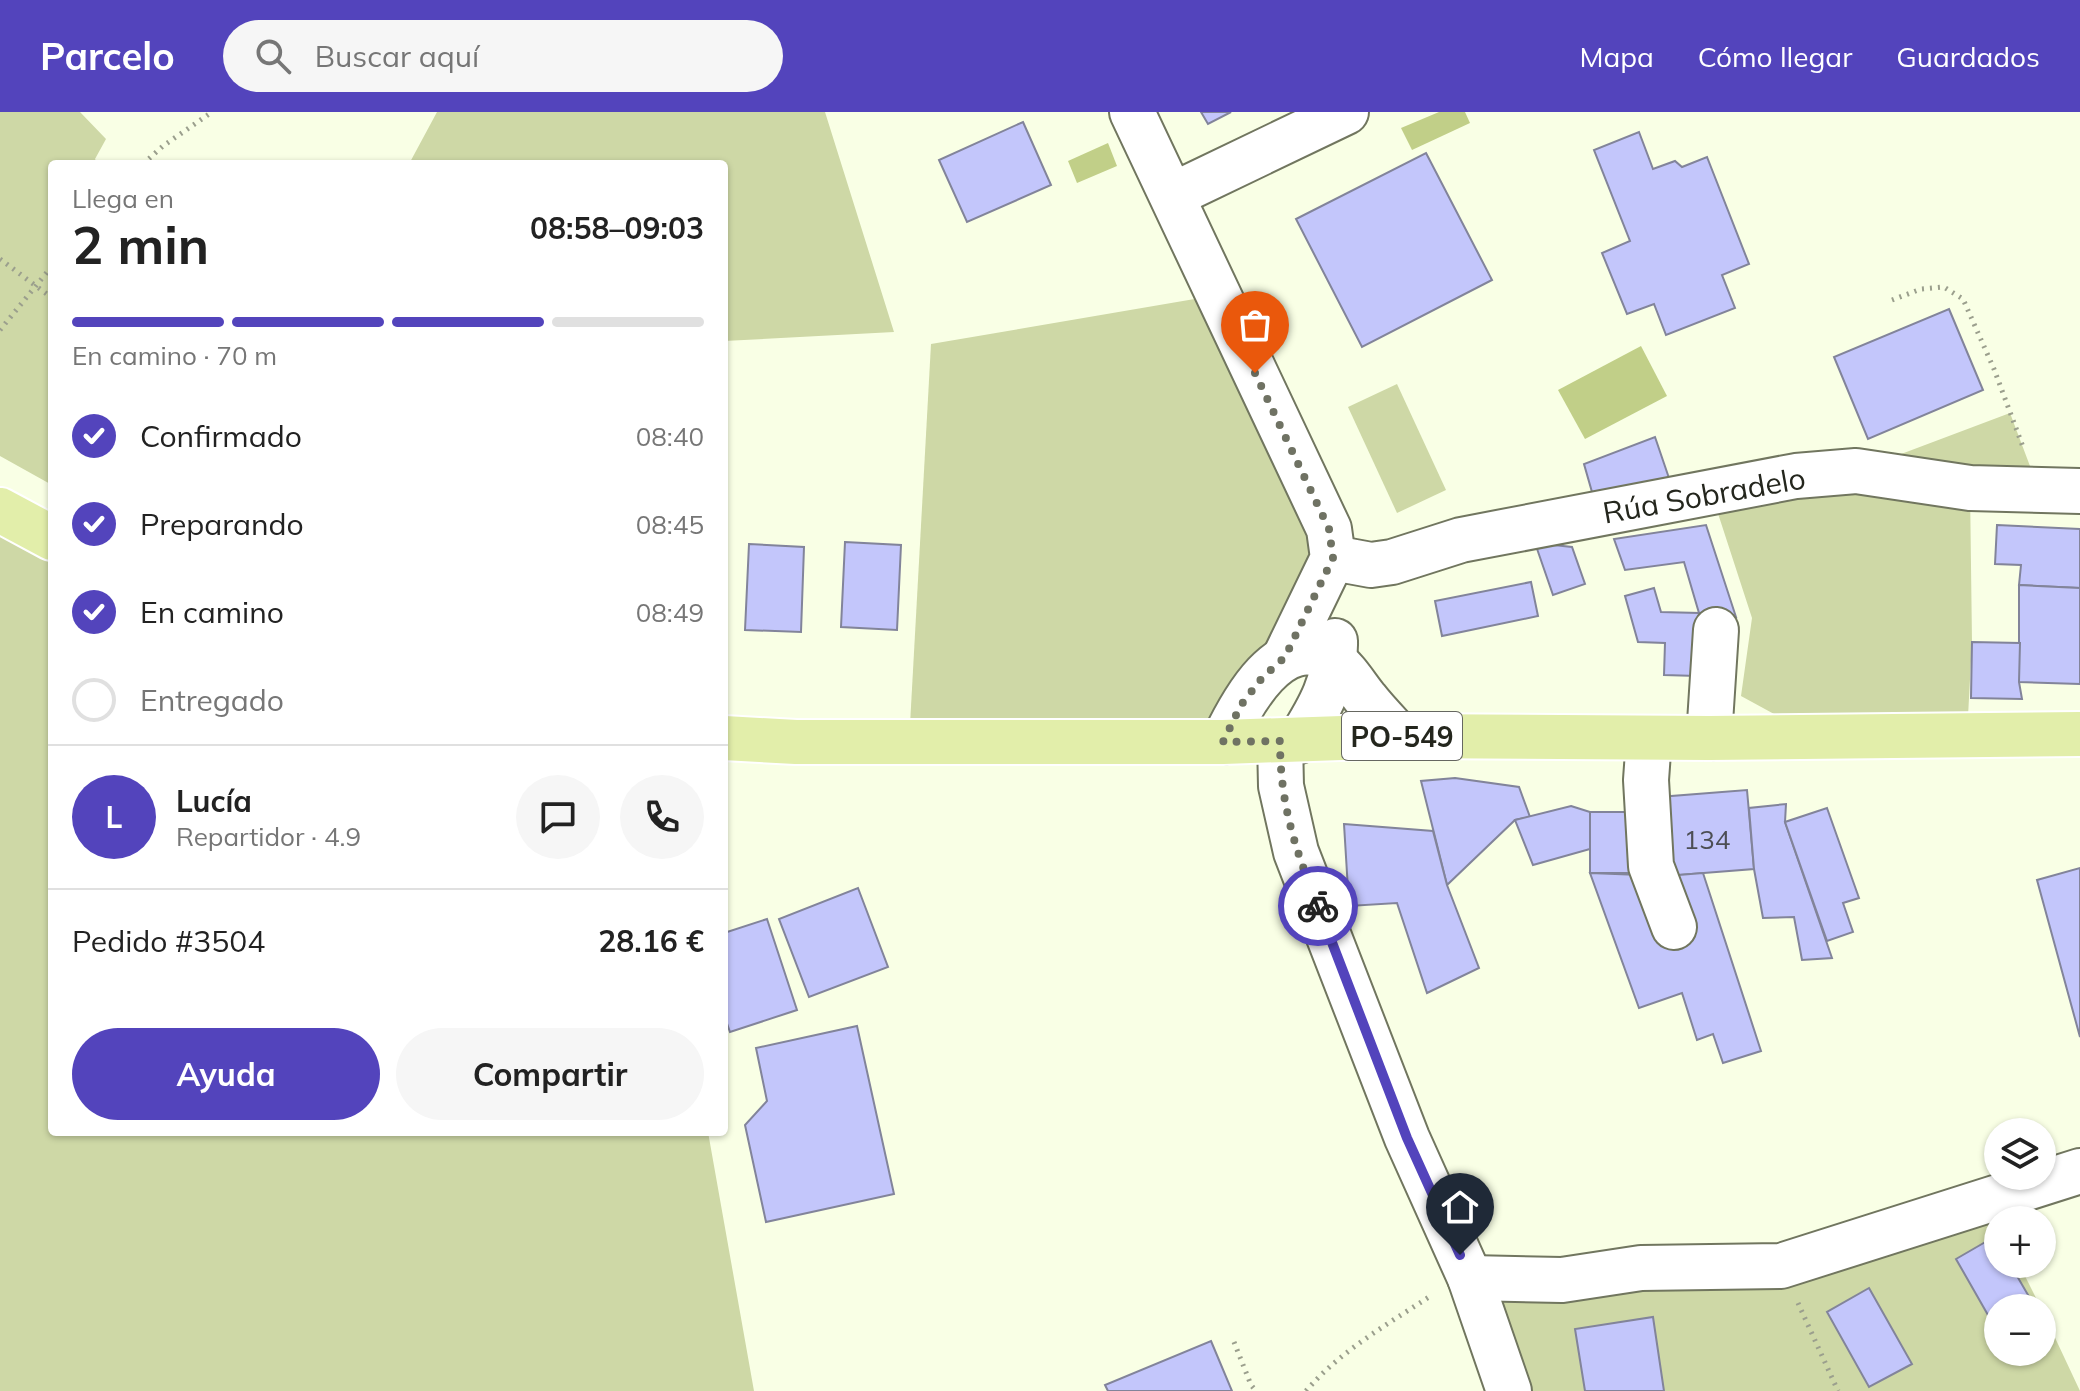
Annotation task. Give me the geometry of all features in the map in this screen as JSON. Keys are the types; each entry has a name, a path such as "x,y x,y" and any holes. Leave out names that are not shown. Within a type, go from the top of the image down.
{"main road":[{"path":"0,510 48,536"},
{"name":"PO-549","path":"728,738 796,742 1223,742 1399,736 1709,738 2080,734"}],"street":[{"path":"1132,112 1329,529 1335,662 1324,700 1290,741 1281,786 1296,852 1407,1138 1470,1278 1497,1385"},
{"path":"1173,195 1346,112"},
{"name":"Rúa Sobradelo","path":"1330,566 1392,562 1461,540 1796,476 1856,471 1970,488 2059,490"},
{"path":"1223,742 1241,705 1262,678 1285,657 1330,566"},
{"path":"1709,738 1716,630"},
{"path":"1285,657 1309,652 1335,662 1399,736"},
{"path":"1649,738 1646,780 1651,866 1674,927"},
{"path":"1470,1278 1562,1280 1641,1268 1781,1266 2080,1171"}],"path":[{"path":"147,160 212,112"},
{"path":"0,259 48,295"},
{"path":"0,330 48,271"},
{"path":"1892,300 1921,289 1944,287 1963,299 1994,369 2059,490"},
{"path":"1781,1266 1838,1391"},
{"path":"1306,1391 1360,1342 1439,1291 1470,1278"},
{"path":"1234,1342 1256,1391"}],"shaded area":[{"path":"0,112 80,112 106,139 96,160 48,160 48,483 0,456"},
{"path":"437,112 825,112 894,332 728,341 728,160 411,160"},
{"path":"1439,112 1465,112 1470,123 1412,150 1401,128"},
{"path":"1108,143 1117,166 1077,183 1068,161"},
{"path":"1218,295 1329,529 1223,742 909,743 931,344"},
{"path":"1641,346 1667,396 1585,439 1558,390"},
{"path":"1397,384 1446,490 1397,513 1348,407"},
{"path":"2010,413 2039,490 1970,488 1972,642 1967,735 1816,737 1741,696 1752,618 1711,492 1856,471"},
{"path":"0,507 48,535 48,1136 709,1136 754,1391 0,1391"},
{"path":"1987,1200 1990,1206 1984,1206 1984,1278 2026,1278 2034,1294 1984,1294 1984,1366 2056,1366 2056,1340 2080,1391 1524,1391 1470,1278 1683,1268"}],"building":[{"path":"1201,112 1231,112 1208,124"},
{"path":"1023,122 1051,185 967,222 939,160"},
{"path":"1639,132 1653,169 1675,161 1682,167 1707,157 1749,264 1722,275 1735,308 1666,335 1654,304 1627,314 1602,253 1630,241 1594,150"},
{"path":"1426,153 1492,280 1362,347 1296,219"},
{"path":"1949,309 1983,390 1868,439 1834,357"},
{"path":"1655,437 1671,484 1594,499 1584,464"},
{"path":"1706,525 1736,617 1699,613 1684,562 1625,570 1614,539"},
{"path":"1997,525 2080,529 2080,588 2019,585 2021,565 1995,564"},
{"path":"845,542 901,545 897,630 841,627"},
{"path":"1535,543 1572,547 1585,584 1553,595"},
{"path":"749,544 804,547 801,632 745,630"},
{"path":"1531,582 1538,616 1442,636 1435,601"},
{"path":"2019,585 2080,588 2080,684 2019,682"},
{"path":"1654,588 1661,612 1699,613 1697,676 1664,675 1665,643 1638,642 1625,596"},
{"path":"1972,642 2020,643 2022,699 1971,698"},
{"path":"1455,778 1519,787 1530,817 1515,820 1447,885 1421,781"},
{"path":"1747,790 1754,869 1666,876 1659,797"},
{"path":"1786,804 1785,822 1832,958 1802,960 1794,917 1763,918 1754,869 1749,808"},
{"path":"1571,806 1590,812 1590,849 1533,865 1515,820"},
{"path":"1827,808 1859,898 1843,903 1853,932 1827,941 1785,822"},
{"path":"1590,812 1631,812 1632,873 1590,873"},
{"path":"1344,824 1433,831 1447,885 1479,968 1427,993 1397,903 1349,906"},
{"path":"2080,868 2080,1037 2037,880"},
{"path":"1590,873 1666,876 1703,873 1761,1051 1723,1063 1713,1034 1697,1040 1682,993 1639,1008"},
{"path":"858,888 888,967 809,997 779,919"},
{"path":"767,919 797,1010 730,1032 728,932"},
{"path":"857,1026 894,1194 766,1222 745,1125 767,1101 756,1048"},
{"path":"1984,1243 1984,1278 2018,1278 2028,1294 1984,1294 1984,1308 1956,1259"},
{"path":"1869,1288 1912,1364 1869,1387 1827,1312"},
{"path":"1653,1317 1664,1391 1585,1391 1575,1329"},
{"path":"1211,1341 1232,1391 1108,1391 1105,1385"}],"way so far":[{"path":"1255,373 1329,529 1333,558 1285,657 1262,678 1241,705 1223,742 1280,741 1281,786 1296,852 1318,906"}],"route":[{"path":"1318,906 1407,1138 1460,1255"}]}
